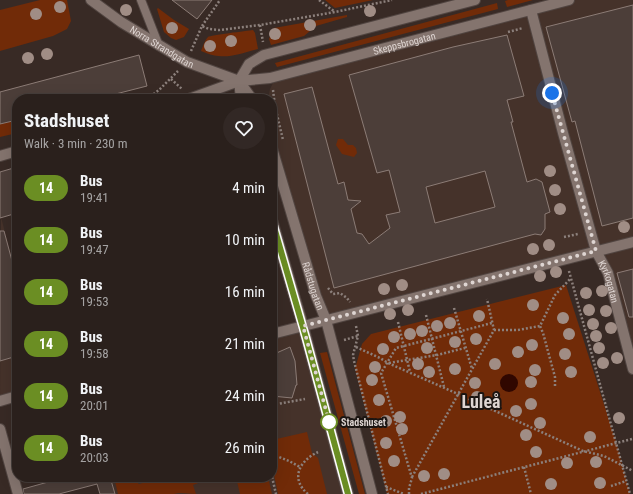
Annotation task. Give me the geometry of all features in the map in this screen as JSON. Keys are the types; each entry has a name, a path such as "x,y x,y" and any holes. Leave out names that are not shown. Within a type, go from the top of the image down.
{"main road":[{"name":"Norra Strandgatan","path":"91,0 121,22 187,62 239,81"},
{"path":"240,94 239,81 249,64 264,55 475,0"},
{"name":"Skeppsbrogatan","path":"203,94 239,81 270,78 569,0"},
{"name":"Kyrkogatan","path":"531,10 596,251 608,273 633,369"},
{"path":"239,81 248,94"},
{"path":"0,156 12,152"},
{"name":"Rådstugatan","path":"277,165 316,296 326,320 372,494"},
{"path":"277,237 303,326 348,494"},
{"path":"277,333 633,242"},
{"path":"0,401 12,397"},
{"path":"0,428 12,472"},
{"path":"15,482 18,494"}],"lane":[{"path":"141,0 159,46"}],"path":[{"path":"154,94 187,62 202,26 220,0"},
{"path":"319,0 336,12"},
{"path":"202,26 209,29 219,30 260,25 336,12 392,0"},
{"path":"260,25 264,55"},
{"path":"270,78 274,94"},
{"path":"277,120 284,143"},
{"path":"566,259 630,494"},
{"path":"540,326 555,294 571,277"},
{"path":"324,283 333,294 340,293 351,303 358,336 353,355 354,361 388,494"},
{"path":"409,494 412,478 494,330 487,299"},
{"path":"454,308 472,370"},
{"path":"426,315 444,387"},
{"path":"398,322 410,372"},
{"path":"412,478 381,373 396,348 492,323"},
{"path":"494,330 518,330 540,326"},
{"path":"540,326 543,332 555,386"},
{"path":"356,347 388,363 583,451 604,456 633,471"},
{"path":"388,363 407,361 465,348"},
{"path":"277,404 305,399"},
{"path":"421,494 632,438"},
{"path":"307,494 298,481 300,467 308,458 318,452"},
{"path":"277,456 300,467"},
{"path":"524,467 531,494"},
{"path":"273,482 276,494"},
{"path":"611,486 626,482"},
{"path":"386,487 404,494"}],"shaded area":[{"path":"40,0 67,0 71,21 67,29 53,36 0,51 0,10"},
{"path":"325,0 373,0 335,8"},
{"path":"533,0 507,7 505,1"},
{"path":"568,0 633,0 633,369 608,273 595,252 326,320 305,259 277,151 277,94 269,94 273,83 276,80"},
{"path":"497,3 498,9 277,67 275,63"},
{"path":"158,8 189,29 184,37 176,40 164,32 157,9"},
{"path":"347,15 347,17 316,26 304,36 271,45 269,39 274,28"},
{"path":"253,30 258,49 230,56 216,56 201,51 205,41 210,36"},
{"path":"12,121 12,134 0,137 0,124"},
{"path":"338,139 343,139 348,145 353,145 356,148 357,153 354,157 342,154 336,145"},
{"path":"1,217 12,259 12,397 0,401"},
{"path":"566,285 616,442 630,494 387,494 355,369 362,344 371,334"},
{"path":"302,327 348,494 100,494 97,482 277,482 277,333"},
{"path":"327,352 365,494 359,494 320,353"},
{"path":"505,374 513,374 518,379 516,390 513,392 505,392 500,387 500,379"},
{"path":"307,432 312,453 318,458 327,494 278,494 276,482 277,482 277,439"},
{"path":"115,482 137,482 139,484 146,482 201,482 193,485 196,494 118,494"},
{"path":"237,482 269,482 272,494 240,494"}],"building":[{"path":"172,0 212,0 197,19"},
{"path":"633,5 633,218 602,226 575,121 572,122 546,27"},
{"path":"507,35 524,96 507,100 513,122 511,122 527,182 536,179 542,182 550,212 545,214 545,229 541,235 535,234 334,288 284,94 312,87 338,184 344,182 348,200 361,201 351,209 357,233 362,234 369,244 390,228 386,215 400,212 389,170 377,173 349,75 453,47","holes":["485,171 495,207 435,223 426,187"]},
{"path":"139,55 147,86 116,94 12,94 12,121 0,124 0,92"},
{"path":"12,168 12,214 0,218 0,172"},
{"path":"0,231 4,231 12,261 12,357 0,361"},
{"path":"633,269 633,317 629,317 617,273"},
{"path":"290,347 295,361 297,385 292,398 277,396 277,353"},
{"path":"48,482 111,482 115,494 100,494 97,484 59,494 24,494 23,489"}],"bus line":[{"name":"14","path":"277,238 303,326 348,494"}],"place":[{"name":"Stadshuset","path":"329,422"}],"district":[{"name":"Luleå","path":"481,402"}],"route":[{"path":"329,422 330,425 303,326 596,251 552,93"}]}
